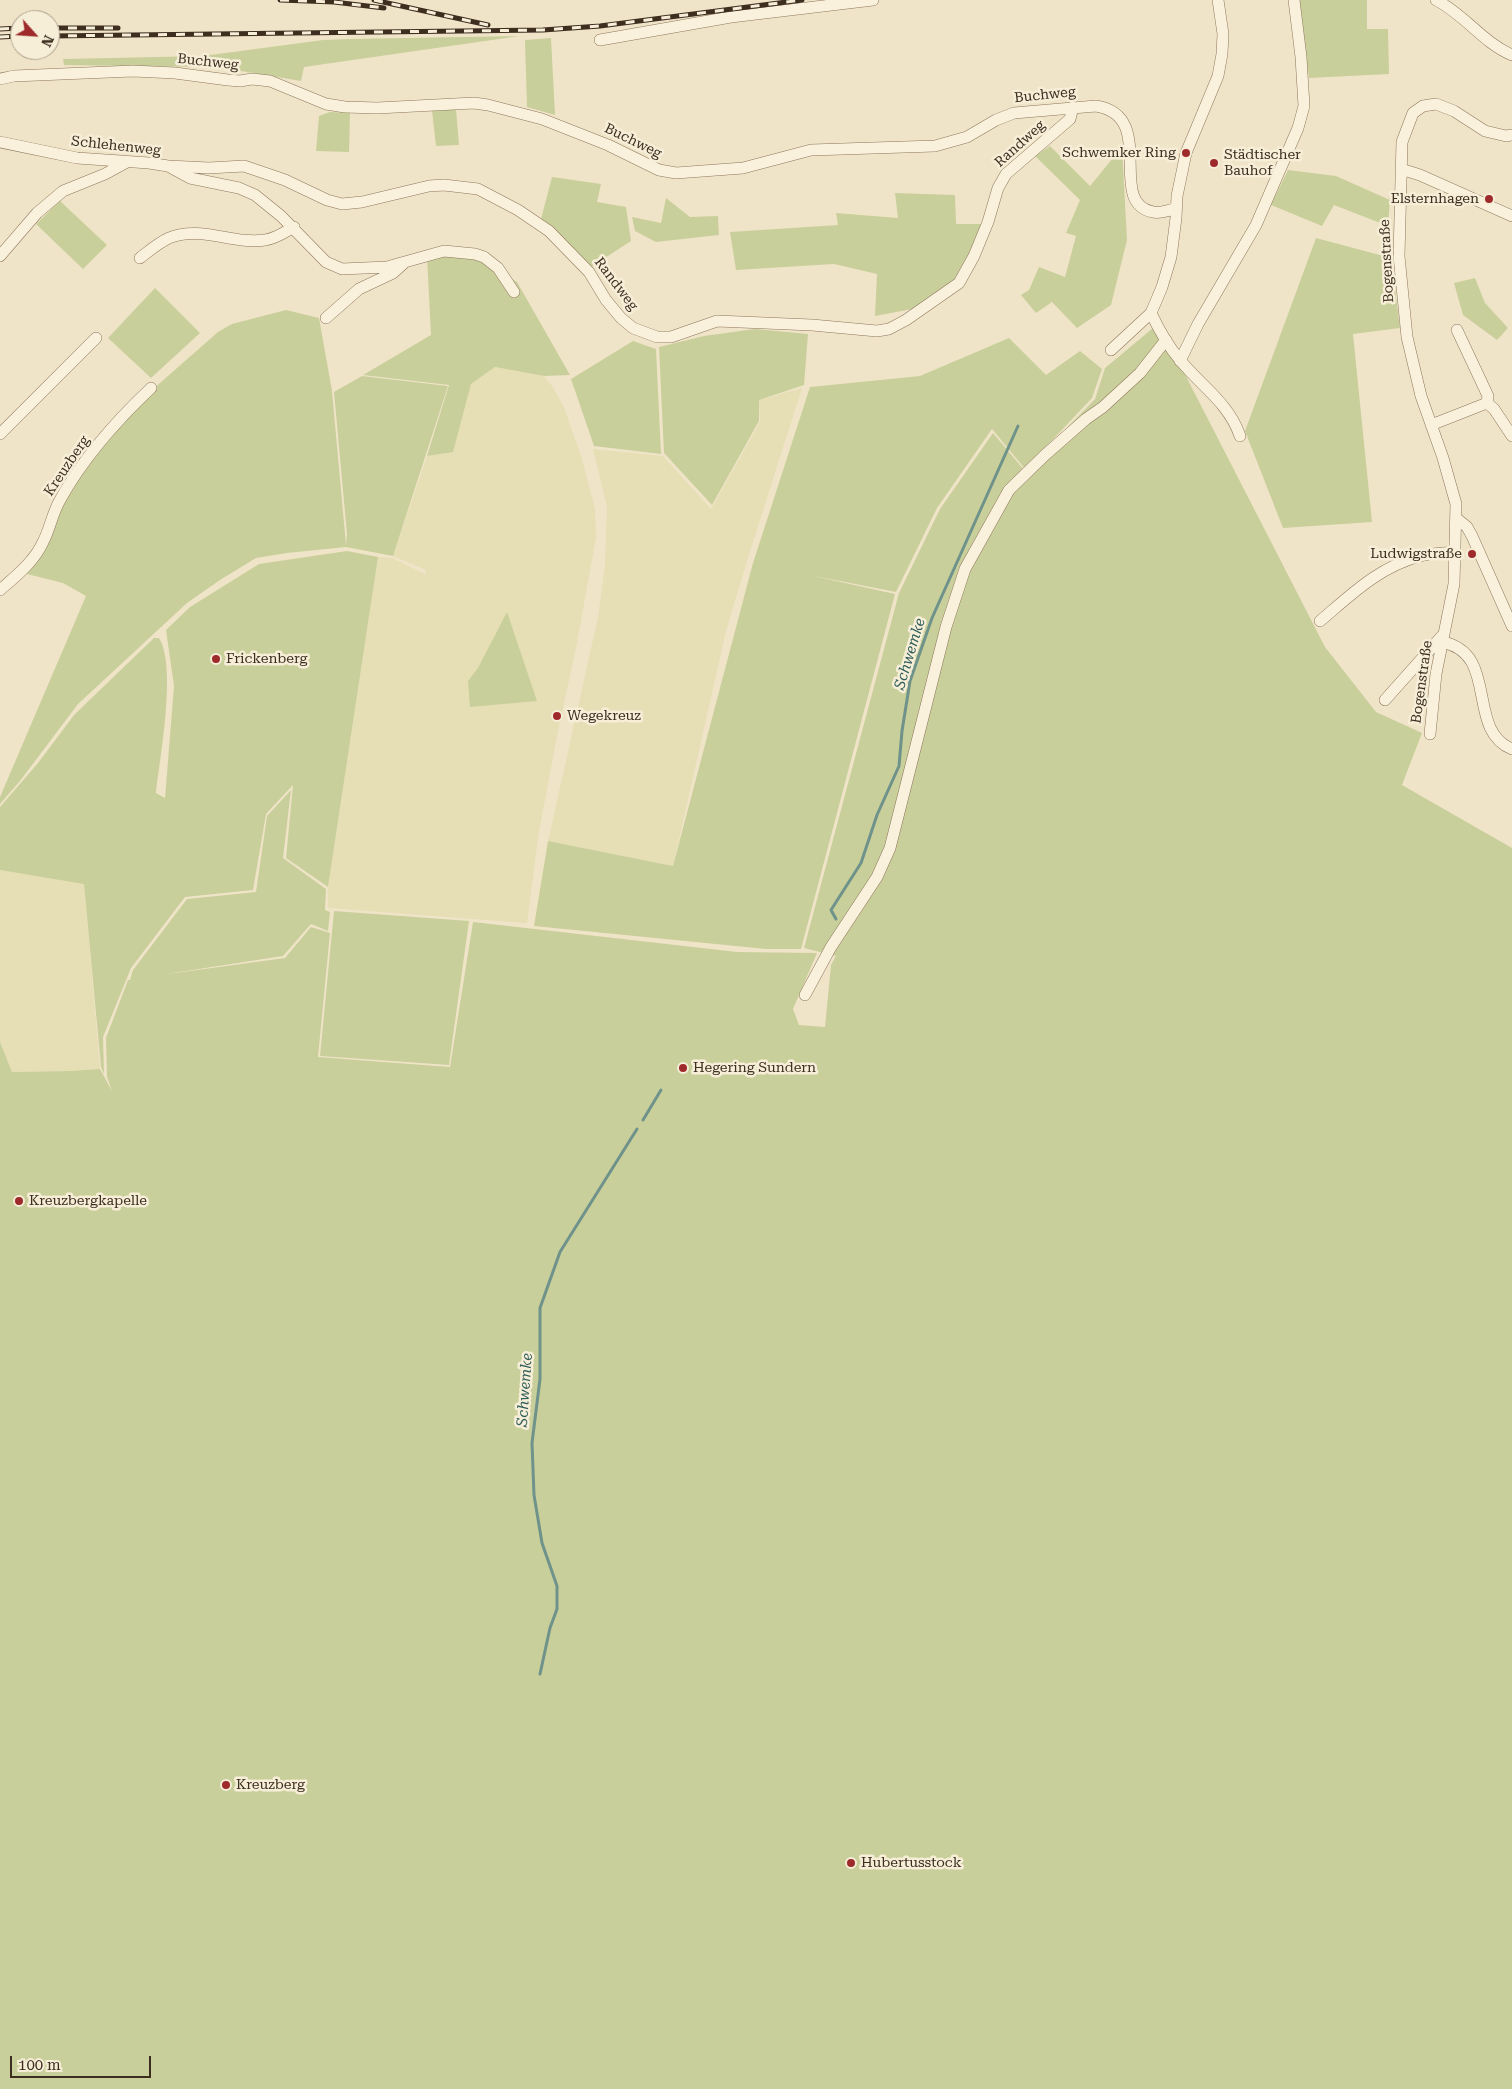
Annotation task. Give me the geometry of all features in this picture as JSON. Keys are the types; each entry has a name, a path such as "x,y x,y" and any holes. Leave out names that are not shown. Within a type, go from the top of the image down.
{"street":[{"path":"600,40 731,16 826,3 872,0"},
{"path":"1111,350 1151,313 1162,287 1171,257 1176,218 1175,209 1186,153 1218,76 1223,34 1218,0"},
{"path":"1180,361 1198,324 1256,225 1298,128 1304,106 1301,57 1294,0"},
{"path":"1436,0 1448,6 1482,38 1512,55"},
{"name":"Buchweg","path":"0,79 14,76 156,72 234,81 252,79 270,81 326,104 345,107 376,108 481,103 542,119 608,145 659,170 676,173 743,168 811,150 935,146 967,137 1006,115 1074,107 1101,107 1119,116 1127,129 1135,200 1144,209 1154,213 1175,209"},
{"name":"Bogenstraße","path":"1430,734 1443,638 1454,584 1456,504 1421,396 1407,336 1399,256 1402,142 1413,112 1422,106 1436,104 1454,111 1485,131 1506,136 1512,135"},
{"name":"Randweg","path":"168,166 209,168 244,166 285,180 327,200 342,204 362,202 429,186 444,185 478,189 518,210 549,231 589,272 606,300 621,318 633,328 657,337 671,337 717,321 812,325 877,331 906,320 959,283 983,235 1002,180 1011,169 1070,119 1074,107"},
{"name":"Schlehenweg","path":"0,142 62,156 168,166 190,178 232,185 249,192 294,227 326,262 336,268 347,270 387,267 444,252 475,254 484,257 498,268 514,292"},
{"path":"0,256 37,213 63,191 105,174 127,162"},
{"path":"1401,169 1420,175 1512,216"},
{"path":"140,258 162,241 184,234 198,233 260,240 272,238 294,227"},
{"name":"Schlehenweg","path":"326,318 359,289 393,273 404,262"},
{"path":"1151,313 1180,361 1213,394 1235,421 1240,436"},
{"path":"1457,330 1488,396 1487,403"},
{"path":"0,434 96,338"},
{"path":"805,995 831,947 877,877 890,848 946,627 965,570 1009,490 1045,455 1086,419 1103,407 1140,373 1166,340"},
{"name":"Kreuzberg","path":"0,590 37,554 60,500 94,450 123,415 151,388"},
{"path":"1431,425 1487,403"},
{"path":"1487,403 1494,409 1512,436"},
{"path":"1456,518 1468,528 1512,626"},
{"path":"1320,621 1367,581 1394,566 1421,556 1455,552"},
{"path":"1443,638 1456,647 1471,662 1481,689 1491,731 1500,742 1512,749"},
{"name":"Bogenstraße","path":"1385,700 1443,638"}],"shaded area":[{"path":"495,367 544,376 552,386 564,407 582,459 595,509 596,538 539,831 527,923 328,908 328,887 378,557 392,558 425,574 426,570 393,556 427,456 453,451 471,384"},
{"path":"802,388 726,631 673,866 548,841 598,617 605,565 607,507 593,449 663,456 711,509 760,422 759,400"},
{"path":"0,870 84,883 100,1069 12,1072 0,1042"}],"green space":[{"path":"1298,0 1367,0 1367,29 1388,29 1389,74 1309,78"},
{"path":"520,36 304,67 301,81 235,70 203,67 64,65 63,59 203,56 323,40"},
{"path":"551,38 555,115 527,107 525,40"},
{"path":"456,109 459,145 436,146 432,111"},
{"path":"330,112 350,113 349,152 316,151 319,116"},
{"path":"1050,146 1090,186 1122,147 1127,240 1111,305 1077,328 1052,302 1036,313 1021,295 1029,290 1039,267 1065,277 1076,236 1066,233 1080,200 1035,156"},
{"path":"1288,170 1336,176 1390,200 1388,226 1334,205 1322,226 1271,205"},
{"path":"552,177 601,184 597,202 626,207 631,241 591,267 541,219"},
{"path":"895,193 955,195 956,224 985,224 959,275 928,306 875,316 877,274 834,264 736,270 730,232 838,225 836,213 898,218"},
{"path":"666,198 690,217 718,216 719,235 656,242 635,231 632,217 661,223"},
{"path":"60,201 107,245 83,269 36,224"},
{"path":"1316,238 1391,258 1400,328 1353,334 1372,522 1283,528 1245,431"},
{"path":"460,253 481,259 517,282 570,375 544,376 495,367 471,384 453,452 427,456 449,385 363,375 431,335 427,257"},
{"path":"1475,278 1485,303 1508,328 1497,340 1463,315 1454,283"},
{"path":"155,288 200,333 151,378 108,338"},
{"path":"286,310 319,318 332,391 346,545 347,534 334,392 362,376 448,386 393,556 346,547 287,553 256,558 220,580 187,603 78,704 20,781 0,804 0,797 86,596 63,583 23,573 76,477 152,390 218,332 232,324"},
{"path":"1153,328 1173,351 1325,647 1376,712 1422,733 1402,785 1512,848 1512,2089 0,2089 0,1042 12,1072 100,1069 112,1091 107,1077 106,1038 133,970 187,899 256,892 267,816 291,790 283,858 326,889 325,910 330,912 328,931 311,924 283,956 160,975 285,958 311,927 330,933 318,1057 450,1067 473,922 737,952 817,953 793,1009 799,1025 825,1027 831,965 836,956 804,948 899,593 940,509 993,433 1025,471 1095,399 1105,368"},
{"path":"755,329 808,334 804,385 759,400 759,421 712,505 664,453 659,347 704,336"},
{"path":"1009,338 1046,375 1080,351 1102,369 1092,398 1025,469 992,429 937,508 896,592 809,575 895,594 801,949 766,949 534,926 548,841 673,866 753,563 810,387 920,376"},
{"path":"633,341 656,349 661,454 594,446 571,379"},
{"path":"347,551 378,557 328,887 286,858 293,785 266,814 253,890 185,897 131,968 103,1037 104,1074 101,1067 84,884 0,870 0,807 38,763 74,715 154,638 159,638 167,669 166,713 156,793 165,798 174,686 166,630 190,607 259,564"},
{"path":"507,612 537,701 470,707 468,681 478,668"},
{"path":"334,911 469,921 449,1065 320,1056"}],"waterway":[{"name":"Schwemke","path":"836,919 831,910 861,863 877,815 899,766 902,731 910,681 932,618 1018,426"},
{"name":"Schwemke","path":"643,1120 661,1090"},
{"name":"Schwemke","path":"540,1674 550,1628 557,1609 557,1586 542,1543 534,1495 532,1443 540,1379 540,1308 560,1252 637,1129"}],"railway":[{"path":"280,0 334,2 384,8"},
{"path":"374,0 488,25"},
{"path":"60,36 543,30 600,26 802,0"},
{"path":"0,29 10,28"},
{"path":"60,28 118,28"},
{"path":"0,37 10,36"}],"place":[{"name":"Schwemker Ring","path":"1186,153"},
{"name":"Städtischer Bauhof","path":"1214,163"},
{"name":"Elsternhagen","path":"1489,199"},
{"name":"Ludwigstraße","path":"1472,554"},
{"name":"Frickenberg","path":"216,659"},
{"name":"Wegekreuz","path":"557,716"},
{"name":"Hegering Sundern","path":"683,1068"},
{"name":"Kreuzbergkapelle","path":"19,1201"},
{"name":"Kreuzberg","path":"226,1785"},
{"name":"Hubertusstock","path":"851,1863"}]}
